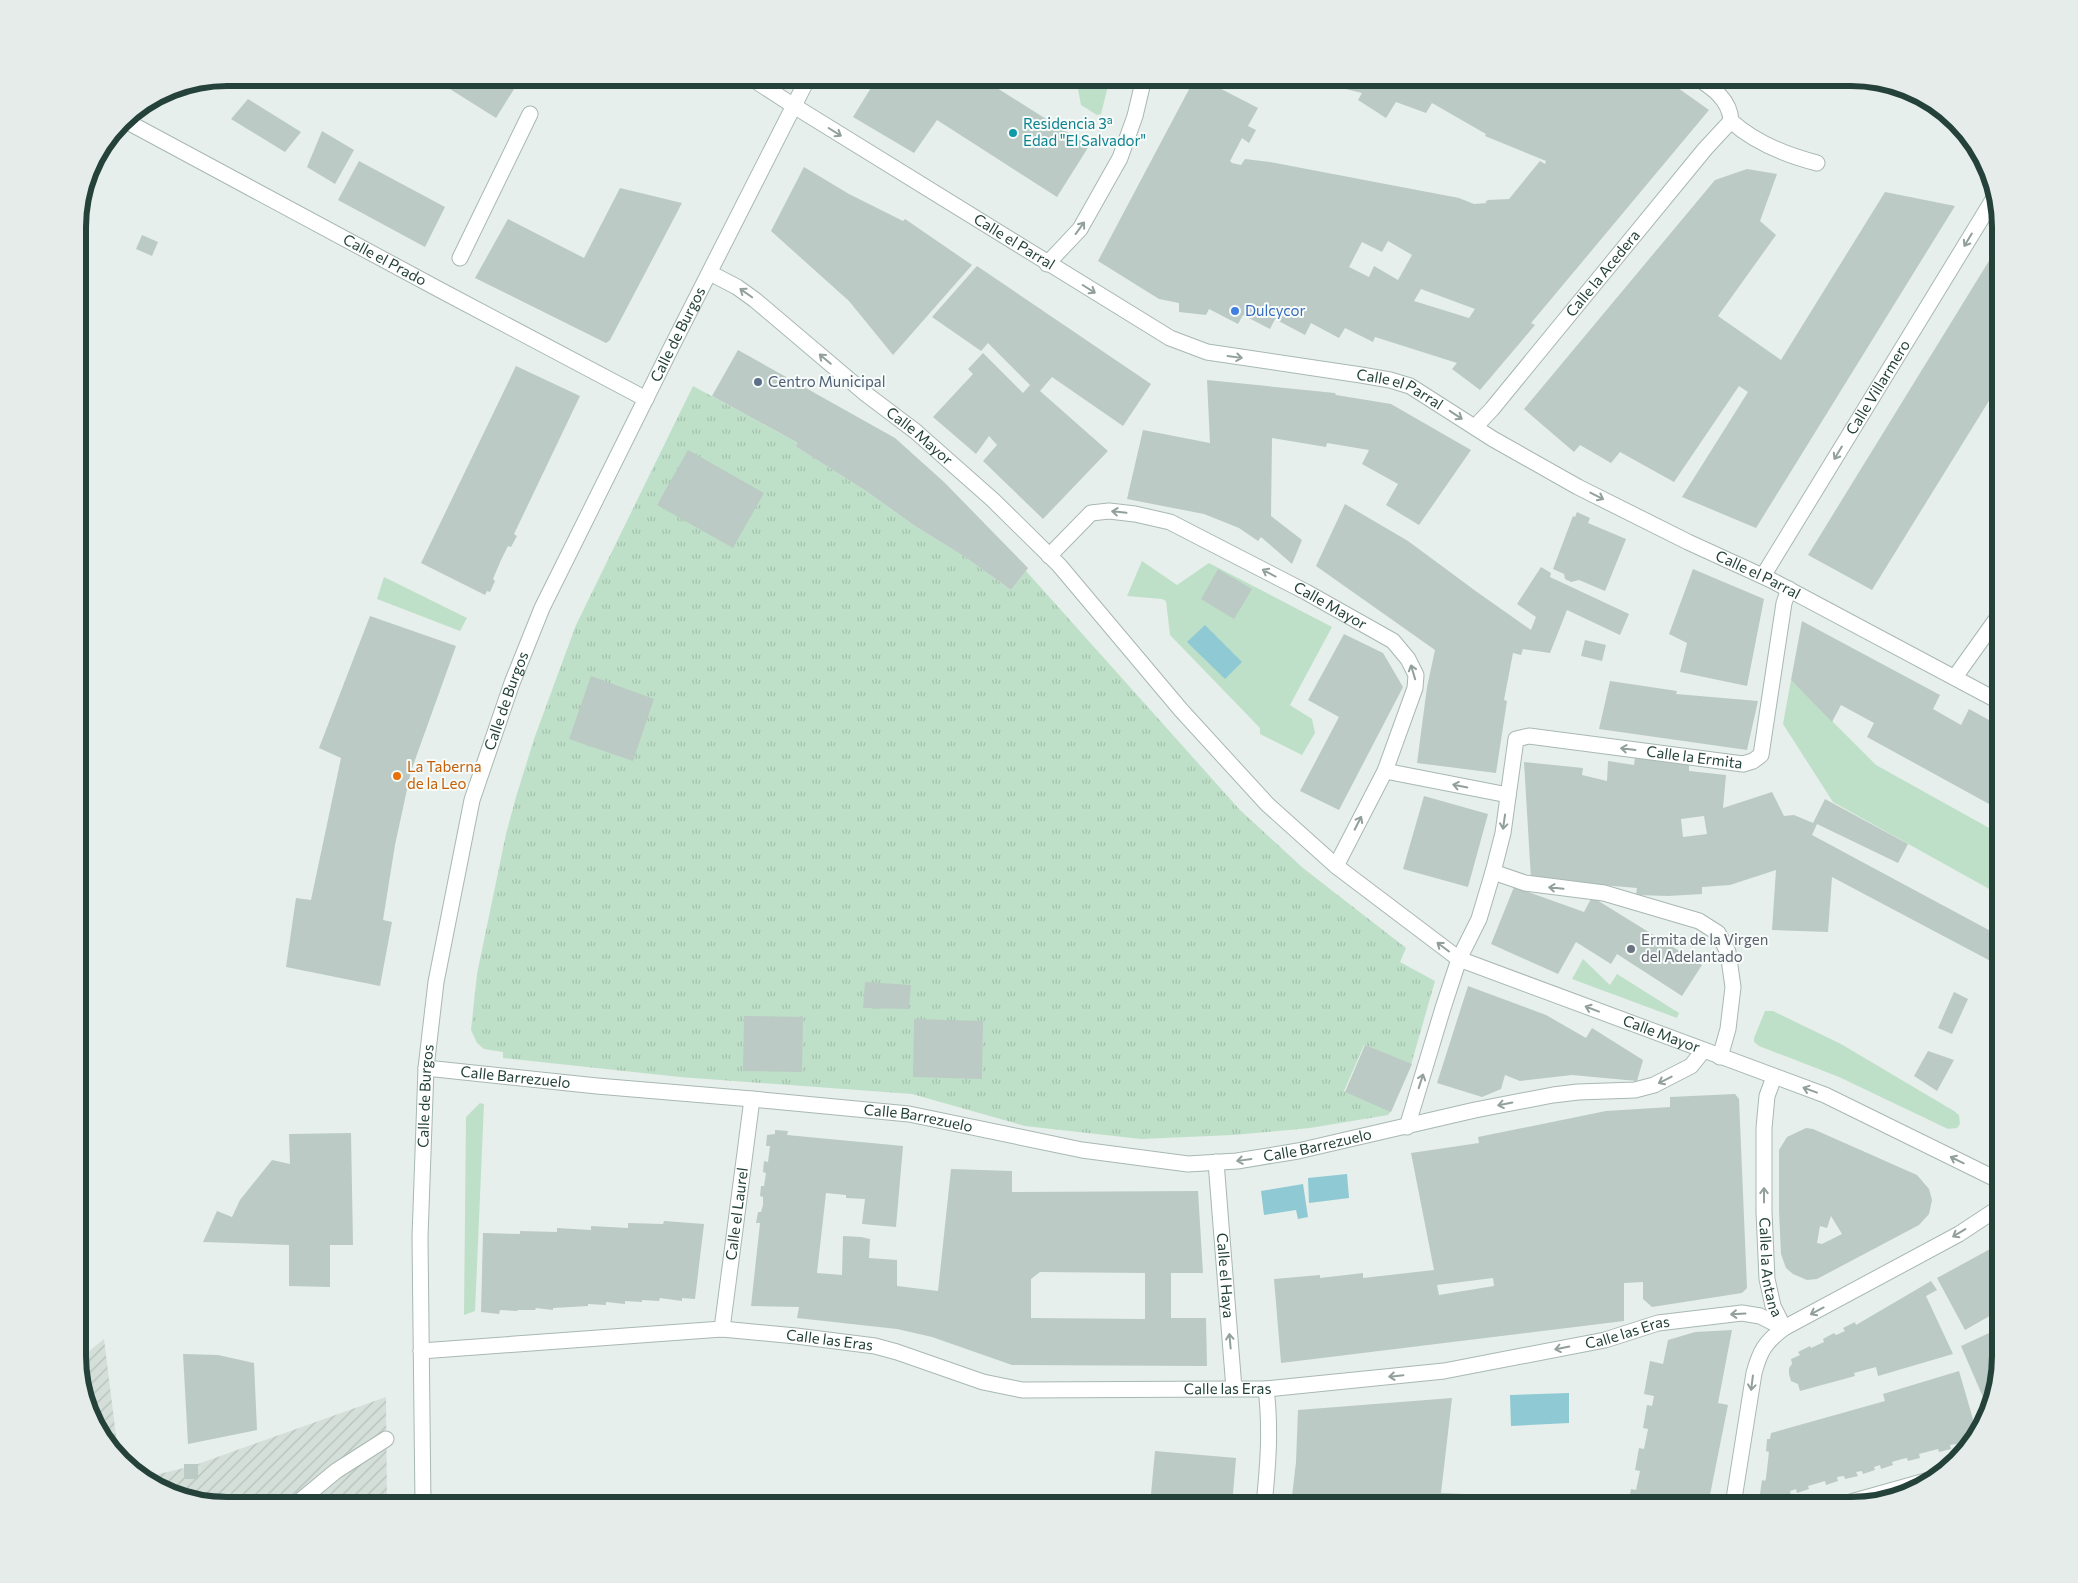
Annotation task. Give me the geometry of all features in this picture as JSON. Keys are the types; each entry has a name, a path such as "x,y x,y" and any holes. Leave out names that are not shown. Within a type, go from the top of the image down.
{"street":[{"path":"1047,264 1080,229 1120,158 1142,86"},
{"path":"1708,86 1719,94 1731,110 1731,121 1747,135 1799,158 1817,163"},
{"name":"Calle el Parral","path":"764,87 1047,264 1153,329 1185,345 1224,356 1390,380 1410,386 1578,487 1688,542 1763,576 1992,698"},
{"name":"Calle de Burgos","path":"423,1497 420,1228 426,1068 436,982 472,800 512,683 542,608 804,87"},
{"path":"460,258 530,114"},
{"name":"Calle la Acedera","path":"1476,427 1699,157 1731,121"},
{"name":"Calle el Prado","path":"131,124 442,292 646,398"},
{"name":"Calle Villarmero","path":"1763,576 1990,205"},
{"name":"Calle Mayor","path":"710,273 737,287 755,300 862,390 915,430 993,500 1049,556 1182,710 1267,804 1336,866 1460,959 1825,1095 1992,1177"},
{"name":"Calle Mayor","path":"1049,556 1091,512 1109,511 1135,514 1170,522 1306,592 1394,641 1408,659 1416,675 1415,688 1385,771 1336,866"},
{"name":"Calle la Ermita","path":"1460,959 1479,919 1503,833 1516,739 1529,736 1743,764 1753,761 1761,755 1784,603 1789,590"},
{"path":"1955,677 1992,625"},
{"path":"1385,771 1508,795"},
{"path":"1493,872 1532,884 1604,893 1699,921 1718,933 1728,952 1733,987 1728,1029 1720,1057"},
{"path":"1407,1127 1460,959"},
{"name":"Calle Barrezuelo","path":"426,1068 597,1086 752,1098 909,1114 1019,1138 1109,1154 1188,1164 1237,1161 1298,1151 1475,1110 1553,1095 1641,1088 1654,1085 1691,1066 1703,1051"},
{"name":"Calle la Antana","path":"1734,1497 1756,1365 1763,1346 1784,1328 1773,1306 1767,1278 1764,1212 1764,1128 1767,1096 1774,1076"},
{"name":"Calle el Laurel","path":"722,1330 752,1098"},
{"name":"Calle el Haya","path":"1216,1162 1234,1389"},
{"path":"1784,1328 1959,1234 1992,1212"},
{"name":"Calle las Eras","path":"421,1351 722,1330 796,1336 875,1346 984,1382 1022,1390 1234,1389 1266,1388 1444,1371 1605,1340 1658,1323 1742,1313 1760,1316 1784,1328"},
{"path":"1265,1497 1269,1416 1266,1388"},
{"path":"306,1497 336,1472 386,1439"}],"shaded area":[{"path":"104,1339 117,1444 105,1426 94,1401 89,1383 87,1353"},
{"path":"386,1397 387,1497 209,1496 173,1486 153,1475 184,1468 184,1479 198,1479 198,1464"}],"green space":[{"path":"1078,86 1108,86 1101,114 1097,115 1081,105"},
{"path":"693,386 798,443 795,446 965,557 1011,590 1028,567 1026,571 1240,810 1303,868 1406,948 1400,962 1435,981 1411,1065 1364,1045 1344,1091 1391,1111 1388,1115 1310,1128 1233,1135 1141,1139 1025,1126 912,1094 680,1077 503,1058 503,1052 484,1049 477,1043 471,1030 477,974 506,834 534,739 576,625"},
{"path":"1142,561 1177,585 1209,563 1332,627 1290,705 1312,719 1315,733 1302,755 1260,734 1260,728 1170,635 1166,601 1127,596"},
{"path":"384,577 467,618 460,631 377,599"},
{"path":"1791,680 1876,765 1992,830 1992,891 1833,802 1783,724"},
{"path":"1583,959 1610,985 1617,974 1679,1013 1677,1018 1572,979"},
{"path":"1765,1011 1773,1011 1841,1044 1954,1111 1959,1115 1960,1124 1957,1128 1948,1129 1839,1077 1759,1046 1754,1042 1754,1038"},
{"path":"480,1103 484,1104 475,1311 464,1315 466,1117"}],"water":[{"path":"1205,625 1242,662 1225,679 1187,642"},
{"path":"1347,1174 1349,1198 1309,1203 1308,1178"},
{"path":"1303,1184 1308,1217 1298,1219 1296,1210 1264,1215 1261,1191"},
{"path":"1569,1393 1569,1423 1511,1426 1510,1395"}],"building":[{"path":"1191,86 1216,86 1258,108 1248,126 1256,130 1249,143 1242,138 1230,161 1232,163 1241,165 1245,159 1270,162 1459,198 1474,204 1487,203 1485,202 1488,200 1509,199 1540,161 1545,164 1546,161 1485,136 1486,134 1432,103 1426,113 1396,102 1386,118 1358,100 1362,93 1335,86 1673,86 1709,110 1531,323 1535,325 1480,390 1452,369 1457,363 1375,337 1373,342 1345,328 1339,338 1311,323 1305,335 1275,319 1270,329 1243,315 1238,324 1209,309 1206,315 1179,312 1179,303 1159,299 1098,261","holes":["1388,241 1412,255 1398,280 1374,266 1369,277 1349,267 1362,242 1382,252","1421,289 1475,309 1469,318 1414,301"]},
{"path":"446,87 515,87 496,118"},
{"name":"Residencia 3ª Edad \"El Salvador\"","path":"872,87 995,87 1089,146 1057,197 937,120 914,153 853,117"},
{"path":"248,99 301,132 285,152 231,119"},
{"path":"322,131 354,150 335,184 307,167"},
{"path":"359,161 445,207 425,247 338,200"},
{"path":"804,167 849,194 903,221 905,219 972,265 893,355 849,301 771,231"},
{"path":"1747,169 1777,174 1760,221 1776,235 1718,316 1781,360 1885,192 1955,206 1756,528 1682,497 1748,392 1739,386 1674,482 1620,452 1611,463 1580,445 1574,452 1524,409 1715,180"},
{"path":"620,188 682,203 610,340 606,343 475,278 508,219 584,258"},
{"path":"142,235 158,242 152,256 136,249"},
{"path":"1992,256 1992,396 1872,590 1808,555"},
{"path":"977,266 1151,384 1123,426 1052,377 1040,391 1108,451 1043,519 983,461 997,445 989,436 976,454 933,417 973,374 968,369 983,353 1023,393 1030,385 988,343 981,351 932,317"},
{"path":"738,350 895,438 944,482 1028,568 1011,590 866,491 795,446 798,443 712,396"},
{"path":"516,366 580,396 514,534 517,536 511,547 508,546 493,579 495,581 490,592 487,591 485,595 421,563"},
{"path":"1207,380 1335,393 1336,395 1391,404 1471,450 1419,525 1386,505 1398,484 1362,464 1369,450 1327,443 1326,447 1272,438 1271,516 1302,540 1292,564 1261,537 1258,541 1239,528 1204,514 1127,499 1143,430 1210,443"},
{"path":"688,450 764,493 733,548 657,505"},
{"path":"1345,504 1408,541 1531,630 1536,617 1517,604 1541,567 1551,573 1550,577 1629,614 1620,635 1567,610 1550,653 1523,649 1521,655 1513,653 1504,700 1507,701 1496,773 1417,763 1427,687 1435,650 1316,566"},
{"path":"1577,512 1590,518 1588,523 1626,539 1605,591 1579,580 1571,582 1565,579 1564,574 1553,569 1573,516 1575,517"},
{"path":"1218,569 1252,589 1234,619 1201,599"},
{"path":"1693,569 1764,599 1747,686 1680,672 1687,643 1669,634"},
{"path":"370,616 456,646 411,771 395,845 383,920 392,922 380,986 286,967 296,898 311,900 341,758 319,748"},
{"path":"1802,621 1940,695 1933,709 1961,725 1969,709 1992,722 1992,806 1867,737 1874,723 1841,705 1832,722 1791,680"},
{"path":"1344,634 1383,653 1403,687 1339,810 1300,791 1339,717 1308,700"},
{"path":"1585,640 1606,645 1602,661 1581,656"},
{"path":"591,676 654,699 633,761 569,739"},
{"path":"1610,681 1677,691 1676,694 1758,701 1747,750 1599,729"},
{"path":"1635,758 1689,765 1689,771 1726,775 1723,808 1772,792 1784,816 1794,815 1813,823 1825,799 1908,844 1898,863 1817,824 1812,835 1992,932 1992,962 1832,877 1828,932 1772,930 1776,870 1730,885 1702,887 1702,894 1668,896 1636,895 1637,888 1531,879 1524,762 1583,768 1582,775 1607,781 1608,761 1634,765","holes":["1704,816 1707,834 1683,837 1681,819"]},
{"path":"1424,796 1488,814 1468,887 1403,869"},
{"path":"1514,887 1584,912 1592,897 1702,965 1682,996 1617,954 1611,964 1576,942 1558,974 1491,944"},
{"path":"865,982 911,985 909,1009 863,1008"},
{"path":"1468,986 1546,1015 1586,1038 1592,1028 1643,1060 1637,1081 1572,1075 1520,1081 1505,1075 1501,1089 1482,1097 1437,1083"},
{"path":"1954,992 1968,999 1952,1034 1938,1028"},
{"path":"744,1016 803,1017 802,1072 743,1071"},
{"path":"914,1019 983,1021 982,1079 913,1077"},
{"path":"1365,1045 1412,1064 1391,1112 1345,1092"},
{"path":"1928,1051 1954,1060 1937,1091 1914,1076"},
{"path":"1735,1094 1739,1099 1747,1288 1742,1293 1652,1307 1643,1299 1643,1282 1624,1283 1624,1321 1281,1363 1274,1279 1320,1275 1320,1278 1363,1273 1363,1278 1434,1270 1411,1153 1479,1143 1478,1137 1606,1111 1670,1107 1670,1097","holes":["1493,1278 1494,1286 1439,1295 1437,1285"]},
{"path":"1806,1128 1813,1129 1917,1175 1929,1189 1932,1200 1929,1214 1919,1225 1817,1279 1807,1280 1793,1274 1786,1268 1781,1254 1779,1212 1779,1150 1787,1137","holes":["1831,1216 1842,1234 1822,1244 1817,1243 1820,1226 1827,1228"]},
{"path":"775,1130 788,1131 787,1135 903,1146 896,1227 862,1224 865,1199 846,1198 846,1195 826,1193 817,1273 842,1275 843,1236 861,1237 870,1239 869,1258 897,1260 897,1286 938,1291 951,1169 1012,1171 1012,1192 1198,1191 1203,1273 1171,1273 1171,1318 1206,1318 1207,1366 1012,1365 932,1337 897,1329 797,1318 799,1307 751,1306 760,1223 756,1223 758,1212 761,1212 763,1205 763,1197 760,1196 761,1186 764,1186 766,1173 763,1172 764,1161 768,1162 770,1146 766,1146 767,1135 775,1134","holes":["1040,1272 1145,1273 1145,1319 1031,1318 1031,1279"]},
{"path":"351,1133 353,1245 330,1245 330,1287 289,1286 289,1245 203,1242 217,1211 232,1217 240,1200 272,1160 290,1164 289,1134"},
{"path":"664,1221 704,1224 695,1299 682,1298 682,1301 660,1298 659,1301 625,1301 625,1304 606,1302 606,1305 588,1304 588,1306 553,1308 553,1310 536,1308 535,1310 517,1311 500,1310 499,1314 481,1312 483,1233 557,1232 557,1228 591,1230 591,1226 628,1228 628,1223 663,1224"},
{"path":"1992,1248 1992,1315 1965,1330 1937,1278"},
{"path":"1931,1281 1937,1290 1926,1296 1953,1354 1878,1376 1876,1367 1854,1373 1855,1376 1800,1391 1798,1384 1791,1381 1789,1368 1792,1364 1791,1359 1800,1355 1798,1352 1824,1342 1823,1339 1834,1333 1836,1335 1845,1331 1843,1328 1855,1322 1856,1325"},
{"path":"1732,1330 1718,1403 1728,1405 1710,1497 1630,1497 1631,1489 1636,1490 1640,1471 1635,1470 1639,1448 1644,1449 1648,1429 1643,1428 1647,1405 1652,1406 1654,1396 1644,1394 1650,1361 1663,1364 1668,1340 1695,1332"},
{"path":"1992,1332 1991,1374 1984,1400 1961,1346"},
{"path":"183,1354 218,1355 254,1363 257,1430 188,1444"},
{"path":"1959,1371 1974,1424 1959,1446 1957,1447 1956,1444 1950,1445 1951,1449 1939,1452 1938,1449 1919,1454 1920,1458 1908,1461 1907,1458 1902,1459 1892,1462 1893,1465 1881,1469 1880,1465 1874,1467 1875,1470 1863,1474 1862,1471 1856,1472 1858,1476 1845,1479 1844,1476 1837,1477 1838,1481 1826,1485 1825,1481 1808,1486 1809,1489 1797,1493 1796,1489 1790,1491 1791,1495 1763,1497 1763,1494 1760,1494 1762,1480 1765,1481 1766,1478 1769,1452 1766,1451 1767,1439 1770,1439 1771,1433 1885,1401 1883,1394"},
{"path":"1452,1398 1441,1493 1465,1494 1465,1497 1292,1497 1296,1462 1298,1410"},
{"path":"1155,1451 1236,1458 1233,1497 1151,1497"},
{"path":"184,1464 198,1464 198,1479 184,1479"}],"place":[{"name":"Residencia 3ª Edad \"El Salvador\"","path":"1013,133"},
{"name":"Dulcycor","path":"1235,311"},
{"name":"Centro Municipal","path":"758,382"},
{"name":"La Taberna de la Leo","path":"397,776"},
{"name":"Ermita de la Virgen del Adelantado","path":"1631,949"}]}
